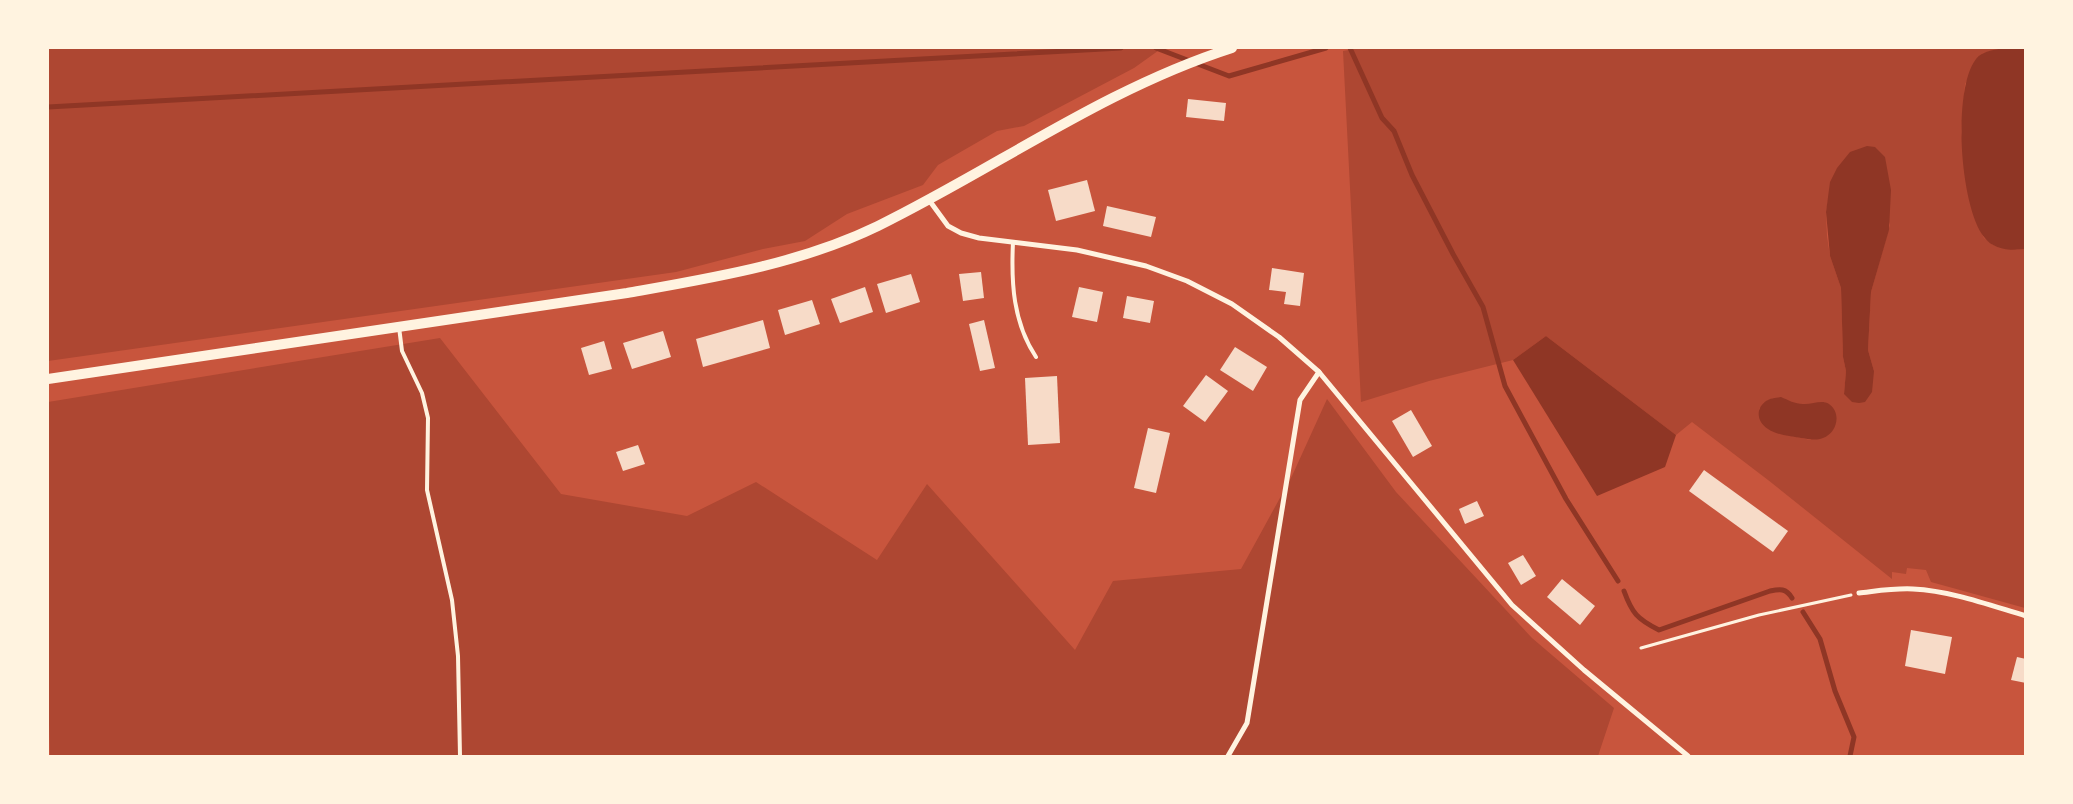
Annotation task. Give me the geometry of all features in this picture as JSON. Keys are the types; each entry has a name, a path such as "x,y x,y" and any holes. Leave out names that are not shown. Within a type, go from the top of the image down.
{"main road":[{"path":"48,379 627,293 700,280 770,264 821,249 876,226 929,200 1113,97 1171,71 1232,48"}],"street":[{"path":"929,200 948,226 961,233 979,238 1077,250 1146,266 1187,281 1232,304 1279,336 1318,372 1512,605 1584,670 1688,756"},
{"path":"1228,756 1248,723 1300,400 1318,372"},
{"path":"1859,594 1890,589 1929,591 1955,595 2026,616"}],"lane":[{"path":"1013,241 1012,276 1017,317 1027,342 1036,357"},
{"path":"399,327 402,350 422,393 428,418 427,490 452,600 458,656 460,756"}],"path":[{"path":"1641,648 1759,615 1859,594"}],"shaded area":[{"path":"48,48 1162,48 1134,68 1024,126 997,131 938,165 923,185 847,214 805,241 763,249 676,272 48,361"},
{"path":"1360,48 2003,48 1983,53 1965,84 1961,132 1977,224 1984,238 1993,245 2017,250 2025,249 2025,608 1931,582 1926,570 1907,568 1906,574 1892,572 1892,579 1692,422 1676,435 1546,336 1513,360 1429,381 1361,402 1343,51","holes":["1828,200 1889,222 1890,225 1871,292 1868,350 1874,371 1844,394 1846,371 1843,357 1841,288 1830,256 1827,236 1826,212","1768,400 1803,405 1825,402 1811,440 1777,433 1759,409"]},
{"path":"2003,48 2025,48 2026,249 2020,250 2008,250 1997,247 1984,237 1976,222 1969,200 1962,148 1964,96 1968,74 1981,54"},
{"path":"1867,146 1875,147 1885,157 1891,190 1889,230 1871,292 1868,350 1874,371 1872,392 1865,402 1859,403 1852,402 1844,394 1846,371 1843,357 1841,288 1830,256 1826,212 1830,182 1837,168 1850,152"},
{"path":"1546,336 1676,435 1665,467 1597,496 1513,360"},
{"path":"440,338 561,494 687,516 756,482 877,560 927,484 1075,650 1113,581 1241,569 1292,476 1327,399 1396,492 1532,638 1614,708 1598,756 50,756 48,689 48,402"},
{"path":"1781,397 1800,404 1823,402 1829,404 1836,412 1837,417 1832,432 1815,440 1779,434 1764,426 1759,415 1762,404 1771,399"}],"building":[{"path":"1188,99 1226,103 1224,121 1186,117"},
{"path":"1087,180 1095,211 1056,221 1048,190"},
{"path":"1107,206 1156,217 1151,237 1103,226"},
{"path":"1272,268 1304,273 1300,306 1284,304 1286,292 1269,290"},
{"path":"981,272 984,298 963,301 959,274"},
{"path":"911,274 920,302 886,313 877,284"},
{"path":"865,287 873,312 840,323 831,299"},
{"path":"1079,287 1103,292 1097,322 1072,317"},
{"path":"1127,296 1154,301 1150,323 1123,318"},
{"path":"812,300 820,324 785,335 778,310"},
{"path":"763,320 770,348 703,367 696,339"},
{"path":"984,320 995,368 980,371 969,324"},
{"path":"663,331 671,357 632,369 623,343"},
{"path":"604,341 612,369 589,375 581,348"},
{"path":"1235,347 1267,367 1253,391 1220,370"},
{"path":"1206,375 1228,391 1205,422 1183,406"},
{"path":"1057,376 1060,443 1028,445 1025,378"},
{"path":"1411,410 1432,446 1413,457 1392,421"},
{"path":"1148,428 1170,433 1156,493 1134,488"},
{"path":"638,445 645,464 623,471 616,452"},
{"path":"1704,470 1788,531 1773,552 1689,491"},
{"path":"1477,501 1484,516 1465,524 1459,509"},
{"path":"1523,555 1536,576 1521,585 1508,563"},
{"path":"1562,579 1595,606 1580,625 1547,597"},
{"path":"1911,630 1952,637 1945,674 1905,666"},
{"path":"2017,657 2026,659 2026,683 2011,680"}],"waterway":[{"path":"48,107 1121,48"},
{"path":"1156,48 1229,76 1326,48"},
{"path":"1350,48 1382,118 1394,131 1412,175 1483,307 1505,386 1566,499 1618,581"},
{"path":"1624,591 1636,615 1659,630 1770,591 1782,590 1787,592 1792,598"},
{"path":"1803,612 1820,639 1835,691 1854,737 1850,756"}]}
